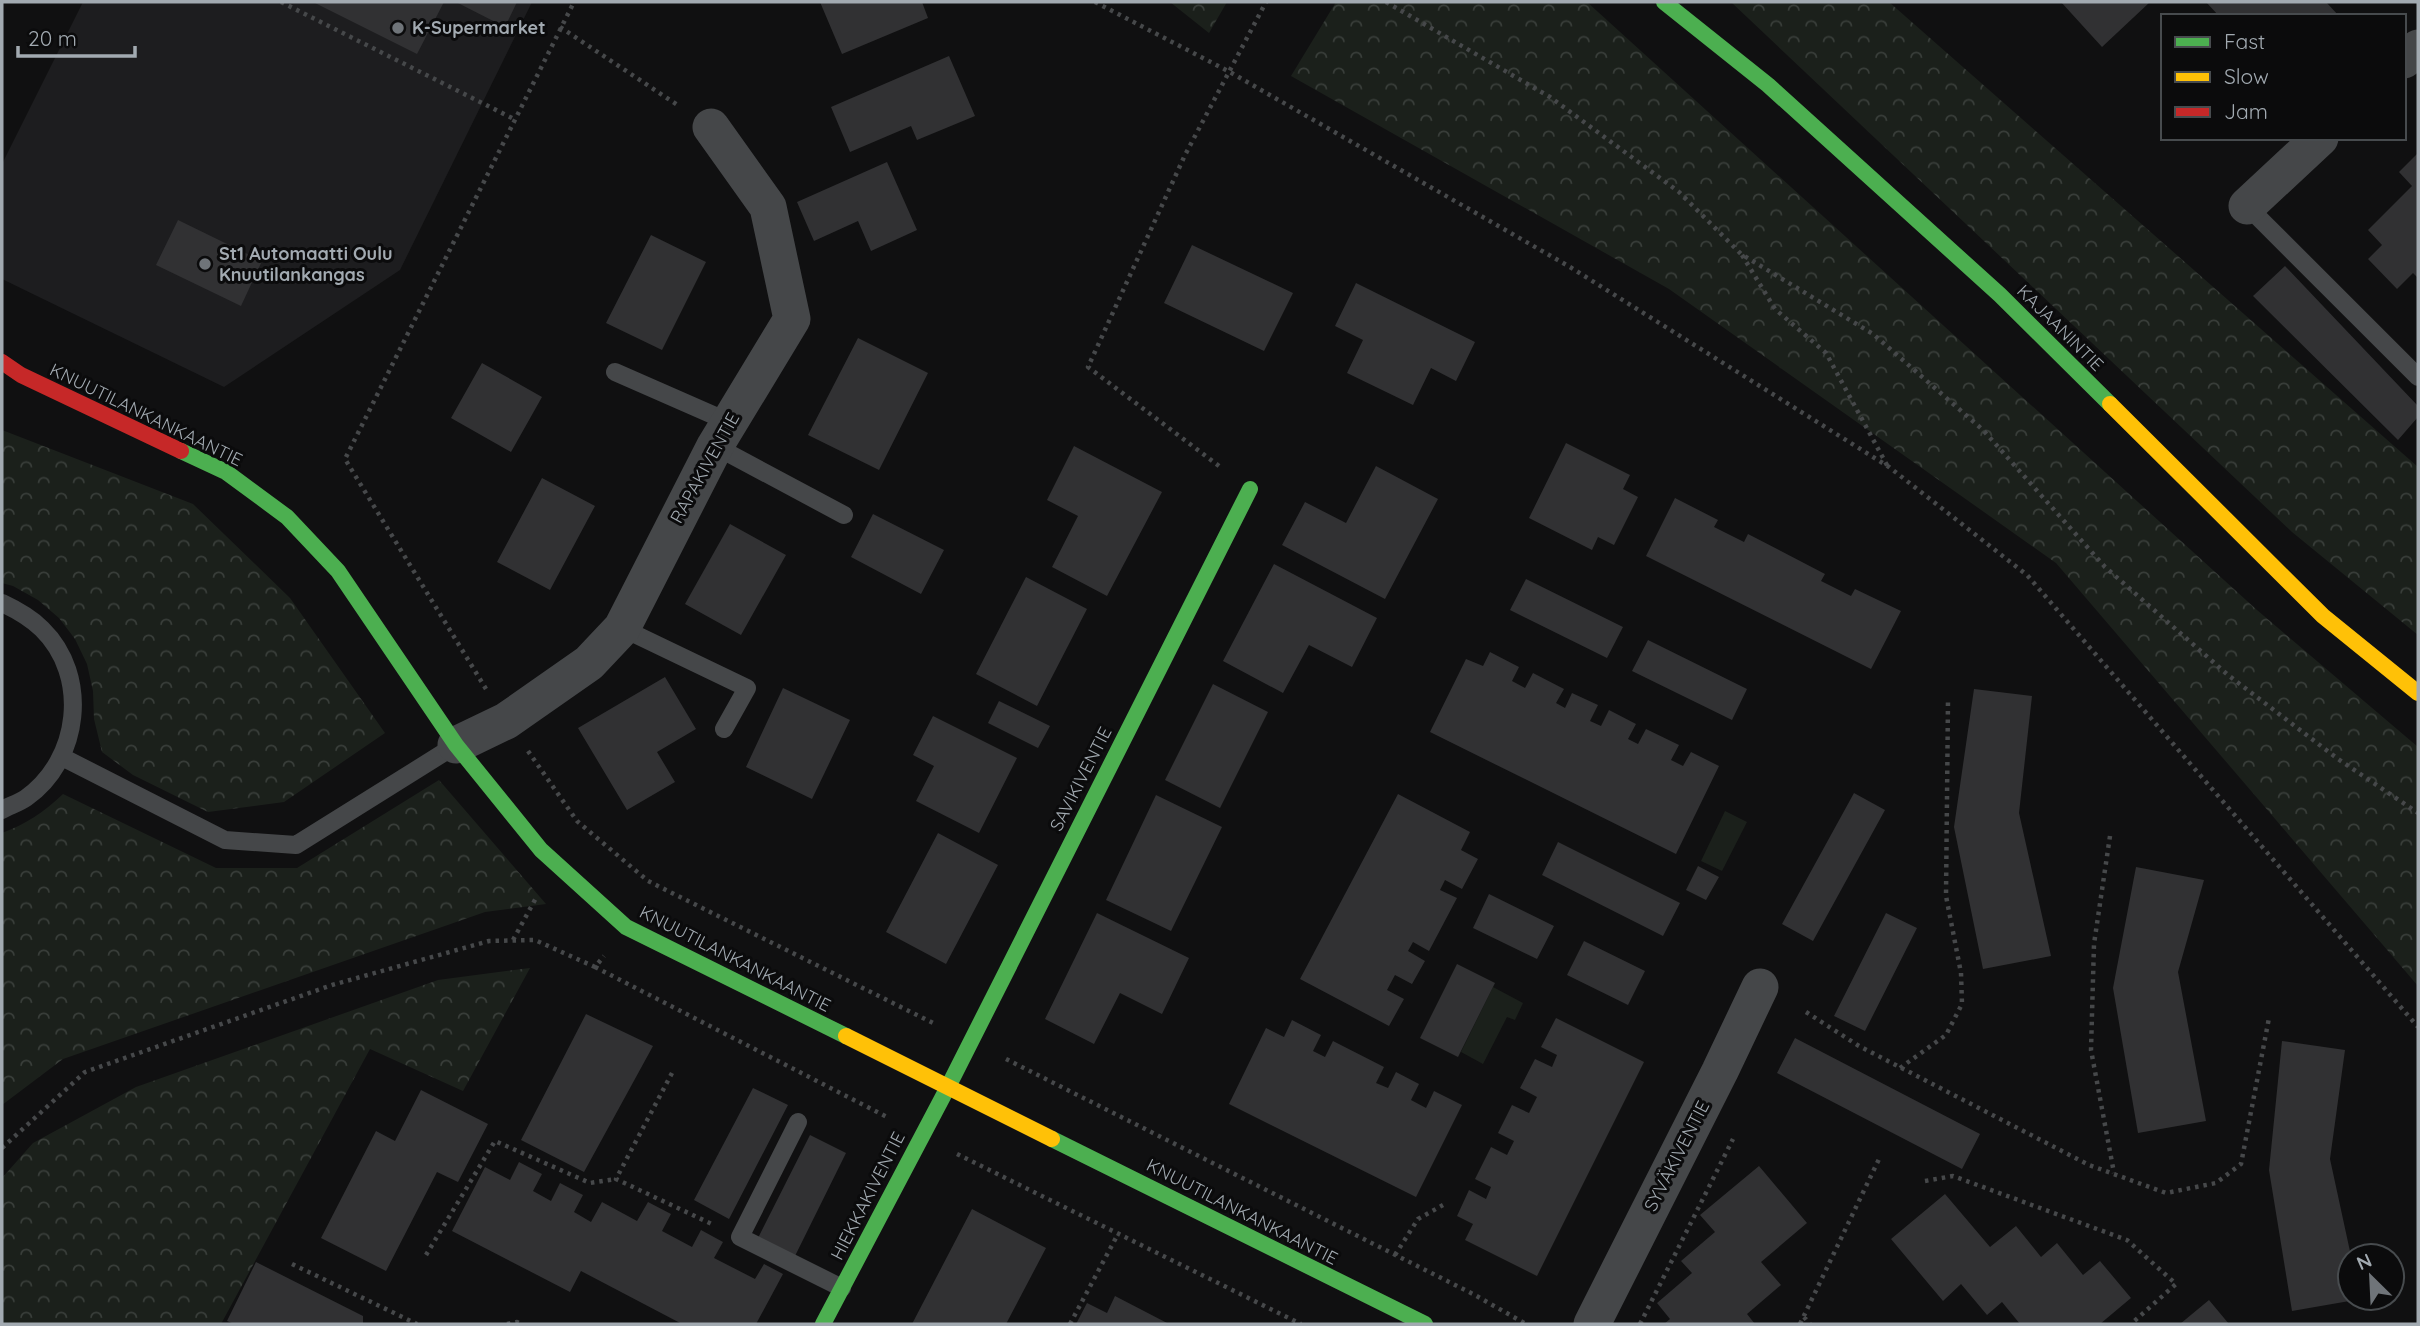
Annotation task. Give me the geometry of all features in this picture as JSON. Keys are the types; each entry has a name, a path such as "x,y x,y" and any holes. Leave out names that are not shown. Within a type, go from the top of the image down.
{"street":[{"name":"KAJAANINTIE","path":"1664,2 1768,85 2000,295 2323,616 2418,693"},
{"name":"RAPAKIVENTIE","path":"456,746 506,721 589,663 622,628 722,434 792,319 768,207 711,127"},
{"path":"2247,206 2318,140"},
{"name":"KNUUTILANKANKAANTIE","path":"2,362 20,375 226,472 287,517 338,571 456,746 541,850 626,927 1425,1324"},
{"name":"KNUUTILANKANKAANTIE","path":"2,373 20,375"},
{"name":"SAVIKIVENTIE","path":"948,1087 1250,489"},
{"name":"SYVÄKIVENTIE","path":"1592,1324 1760,987"},
{"name":"HIEKKAKIVENTIE","path":"823,1324 948,1087"}],"lane":[{"path":"2247,206 2418,377"},
{"path":"615,372 722,434 844,515"},
{"path":"2,603 22,612 43,630 59,651 70,677 74,704 71,731 62,757 46,779 26,798 2,810"},
{"path":"622,628 747,688 724,729"},
{"path":"62,757 225,840 296,845 456,746"},
{"path":"798,1122 740,1237 842,1288"}],"path":[{"path":"281,2 515,120"},
{"path":"574,2 345,459 506,721 577,821 648,881 1473,1294 1525,1324"},
{"path":"1095,2 1228,71 1570,267 1889,467 2027,575 2418,1027"},
{"path":"1250,489 1088,367 1185,155 1266,2"},
{"path":"1386,2 1550,97 1679,192 1741,254 1775,309 1826,353 1889,467"},
{"path":"560,27 711,127"},
{"path":"1741,254 1873,334 1983,430 2105,567 2228,675 2339,759 2418,813"},
{"path":"1900,1068 1946,1035 1962,1004 1961,973 1946,896 1948,700"},
{"path":"2110,836 2094,944 2091,1050 2114,1174"},
{"path":"2,1149 85,1072 332,985 489,941 535,940 595,967 626,927 648,881"},
{"path":"1806,1012 1859,1046 2089,1166 2166,1193 2216,1183 2241,1164 2269,1018"},
{"path":"616,1179 672,1073"},
{"path":"1640,1324 1738,1128"},
{"path":"426,1255 495,1141 590,1184 616,1179 740,1237"},
{"path":"1800,1324 1880,1157"},
{"path":"1925,1181 1953,1176 2127,1240 2176,1284 2131,1324"},
{"path":"1395,1255 1418,1219 1443,1205"},
{"path":"1070,1324 1118,1234"},
{"path":"292,1264 416,1324"},
{"path":"1804,1317 1810,1324"},
{"path":"507,1324 521,1324"}],"shaded area":[{"path":"83,2 532,2 400,270 224,387 2,279 2,164"}],"green space":[{"path":"1170,2 1227,2 1209,33"},
{"path":"1336,2 1587,2 2257,610 2418,747 2418,986 2056,563 1669,289 1291,76"},
{"path":"1731,2 1889,2 2418,467 2418,635 2292,532"},
{"path":"2,430 193,504 290,598 385,733 284,802 208,812 133,775 102,752 94,719 93,691 87,664 75,639 59,618 38,600 2,583"},
{"path":"439,780 546,904 485,912 63,1059 2,1105 2,833 34,817 63,794 216,868 297,868"},
{"path":"1725,811 1747,822 1722,871 1701,861"},
{"path":"530,968 463,1091 370,1049 221,1324 2,1324 2,1178 33,1143 136,1087 438,980"},
{"path":"1493,987 1523,1003 1515,1020 1507,1017 1483,1064 1461,1052"}],"building":[{"name":"K-Supermarket","path":"313,2 444,2 417,54"},
{"name":"K-Supermarket","path":"456,2 517,2 505,27"},
{"path":"820,2 922,2 928,18 842,54"},
{"path":"2061,2 2150,2 2102,47"},
{"path":"2206,2 2326,2 2337,14 2217,14"},
{"path":"949,56 975,116 917,140 911,126 850,152 831,107"},
{"path":"2418,153 2418,278 2413,273 2397,289 2368,259 2382,245 2368,230 2412,186 2399,172"},
{"path":"887,162 917,230 871,251 858,221 814,241 797,202"},
{"path":"178,220 262,261 241,306 156,265"},
{"path":"651,235 706,262 662,350 606,323"},
{"path":"1192,245 1293,293 1264,351 1164,303"},
{"path":"2285,266 2418,406 2418,417 2398,440 2253,296"},
{"path":"1356,283 1475,342 1456,381 1431,368 1413,405 1347,373 1363,340 1335,326"},
{"path":"858,338 928,373 879,470 808,435"},
{"path":"482,363 542,397 511,452 451,418"},
{"path":"1566,443 1630,475 1623,489 1638,497 1614,545 1598,537 1592,550 1529,518"},
{"path":"1074,446 1162,492 1107,596 1052,567 1078,516 1047,500"},
{"path":"1376,466 1438,499 1385,599 1282,545 1305,502 1346,523"},
{"path":"542,478 595,506 550,590 497,562"},
{"path":"1675,498 1718,520 1714,527 1744,542 1748,534 1825,574 1821,581 1851,596 1855,589 1901,611 1871,669 1646,556"},
{"path":"873,514 944,550 921,594 851,557"},
{"path":"730,524 786,555 741,635 685,604"},
{"path":"1274,564 1377,618 1352,667 1309,645 1283,693 1223,661"},
{"path":"1026,577 1087,609 1037,706 976,674"},
{"path":"1526,579 1623,627 1607,658 1510,610"},
{"path":"1648,640 1747,689 1732,720 1632,671"},
{"path":"1490,652 1519,667 1512,681 1525,688 1533,673 1564,689 1556,703 1565,708 1572,693 1598,705 1590,721 1601,726 1609,710 1636,724 1628,739 1638,744 1646,729 1679,745 1671,760 1683,766 1691,752 1719,766 1676,854 1430,732 1466,659 1483,666"},
{"path":"665,677 696,729 657,752 675,782 627,810 578,728"},
{"path":"1213,684 1268,712 1220,808 1165,780"},
{"path":"783,688 850,720 812,799 746,767"},
{"path":"1974,689 2032,696 2019,813 2051,956 1983,969 1954,827"},
{"path":"999,701 1050,726 1038,748 988,723"},
{"path":"933,716 1017,758 979,833 916,801 934,766 913,755"},
{"path":"1854,793 1885,810 1813,941 1782,924"},
{"path":"1398,794 1470,832 1461,850 1478,859 1462,889 1445,880 1440,890 1457,898 1429,951 1413,942 1408,951 1425,961 1412,984 1395,975 1387,990 1404,999 1389,1026 1300,979"},
{"path":"1156,795 1222,827 1171,931 1106,900"},
{"path":"938,833 998,865 946,964 886,932"},
{"path":"1558,842 1680,903 1663,936 1542,875"},
{"path":"1698,866 1719,877 1706,900 1686,890"},
{"path":"2136,867 2204,880 2178,972 2206,1121 2138,1133 2113,988"},
{"path":"1489,894 1554,926 1537,959 1473,928"},
{"path":"1097,913 1189,958 1162,1014 1120,993 1094,1044 1045,1019"},
{"path":"1886,913 1917,928 1865,1031 1834,1016"},
{"path":"1584,941 1645,971 1628,1005 1567,975"},
{"path":"1457,964 1495,983 1458,1057 1420,1038"},
{"path":"586,1014 653,1046 584,1172 521,1140"},
{"path":"1556,1018 1644,1062 1537,1276 1465,1240 1473,1224 1457,1216 1469,1190 1486,1199 1491,1187 1475,1179 1491,1147 1507,1155 1514,1141 1498,1133 1512,1105 1529,1113 1537,1097 1520,1088 1535,1059 1552,1067 1557,1055 1541,1047"},
{"path":"1292,1020 1321,1035 1313,1051 1325,1057 1333,1041 1384,1067 1376,1083 1388,1088 1396,1072 1419,1084 1411,1100 1426,1108 1434,1091 1462,1105 1416,1197 1229,1104 1266,1028 1284,1037"},
{"path":"1795,1038 1980,1134 1962,1169 1777,1073"},
{"path":"2282,1041 2345,1050 2330,1159 2348,1242 2336,1242 2336,1303 2292,1311 2269,1170"},
{"path":"753,1088 788,1105 729,1219 694,1200"},
{"path":"421,1090 488,1124 458,1182 437,1172 386,1271 321,1238 376,1131 395,1141"},
{"path":"810,1135 846,1153 795,1256 758,1238"},
{"path":"519,1162 542,1174 533,1191 551,1201 560,1183 583,1195 574,1212 591,1222 602,1202 637,1221 648,1202 671,1214 662,1231 692,1247 701,1230 723,1242 714,1258 755,1279 764,1264 783,1274 756,1324 682,1324 581,1271 570,1292 452,1231 485,1167 510,1180"},
{"path":"1759,1166 1807,1223 1761,1262 1781,1285 1747,1314 1755,1324 1664,1324 1670,1319 1657,1303 1692,1273 1681,1261 1715,1232 1700,1215"},
{"path":"1945,1194 1990,1247 2016,1226 2041,1257 2057,1243 2083,1275 2100,1261 2131,1298 2100,1324 2020,1324 2002,1302 1987,1315 1961,1284 1943,1301 1891,1239"},
{"path":"972,1209 1046,1248 1006,1324 912,1324"},
{"path":"256,1262 363,1316 363,1324 234,1324 227,1321"},
{"path":"1115,1296 1169,1324 1076,1324 1087,1303 1107,1313"},
{"path":"2209,1300 2229,1324 2180,1324"}],"traffic: fast":[{"path":"1664,2 1768,85 2000,295 2110,404"},
{"path":"181,451 226,472 287,517 338,571 456,745 541,850 626,927 846,1036"},
{"path":"823,1324 948,1087 1250,489"},
{"path":"1052,1139 1425,1324"}],"traffic: slow":[{"path":"2110,404 2323,616 2418,693"},
{"path":"846,1036 1052,1139"}],"traffic: jam":[{"path":"2,362 21,375 181,451"}],"place":[{"name":"K-Supermarket","path":"398,28"},
{"name":"St1 Automaatti Oulu Knuutilankangas","path":"205,264"}]}
